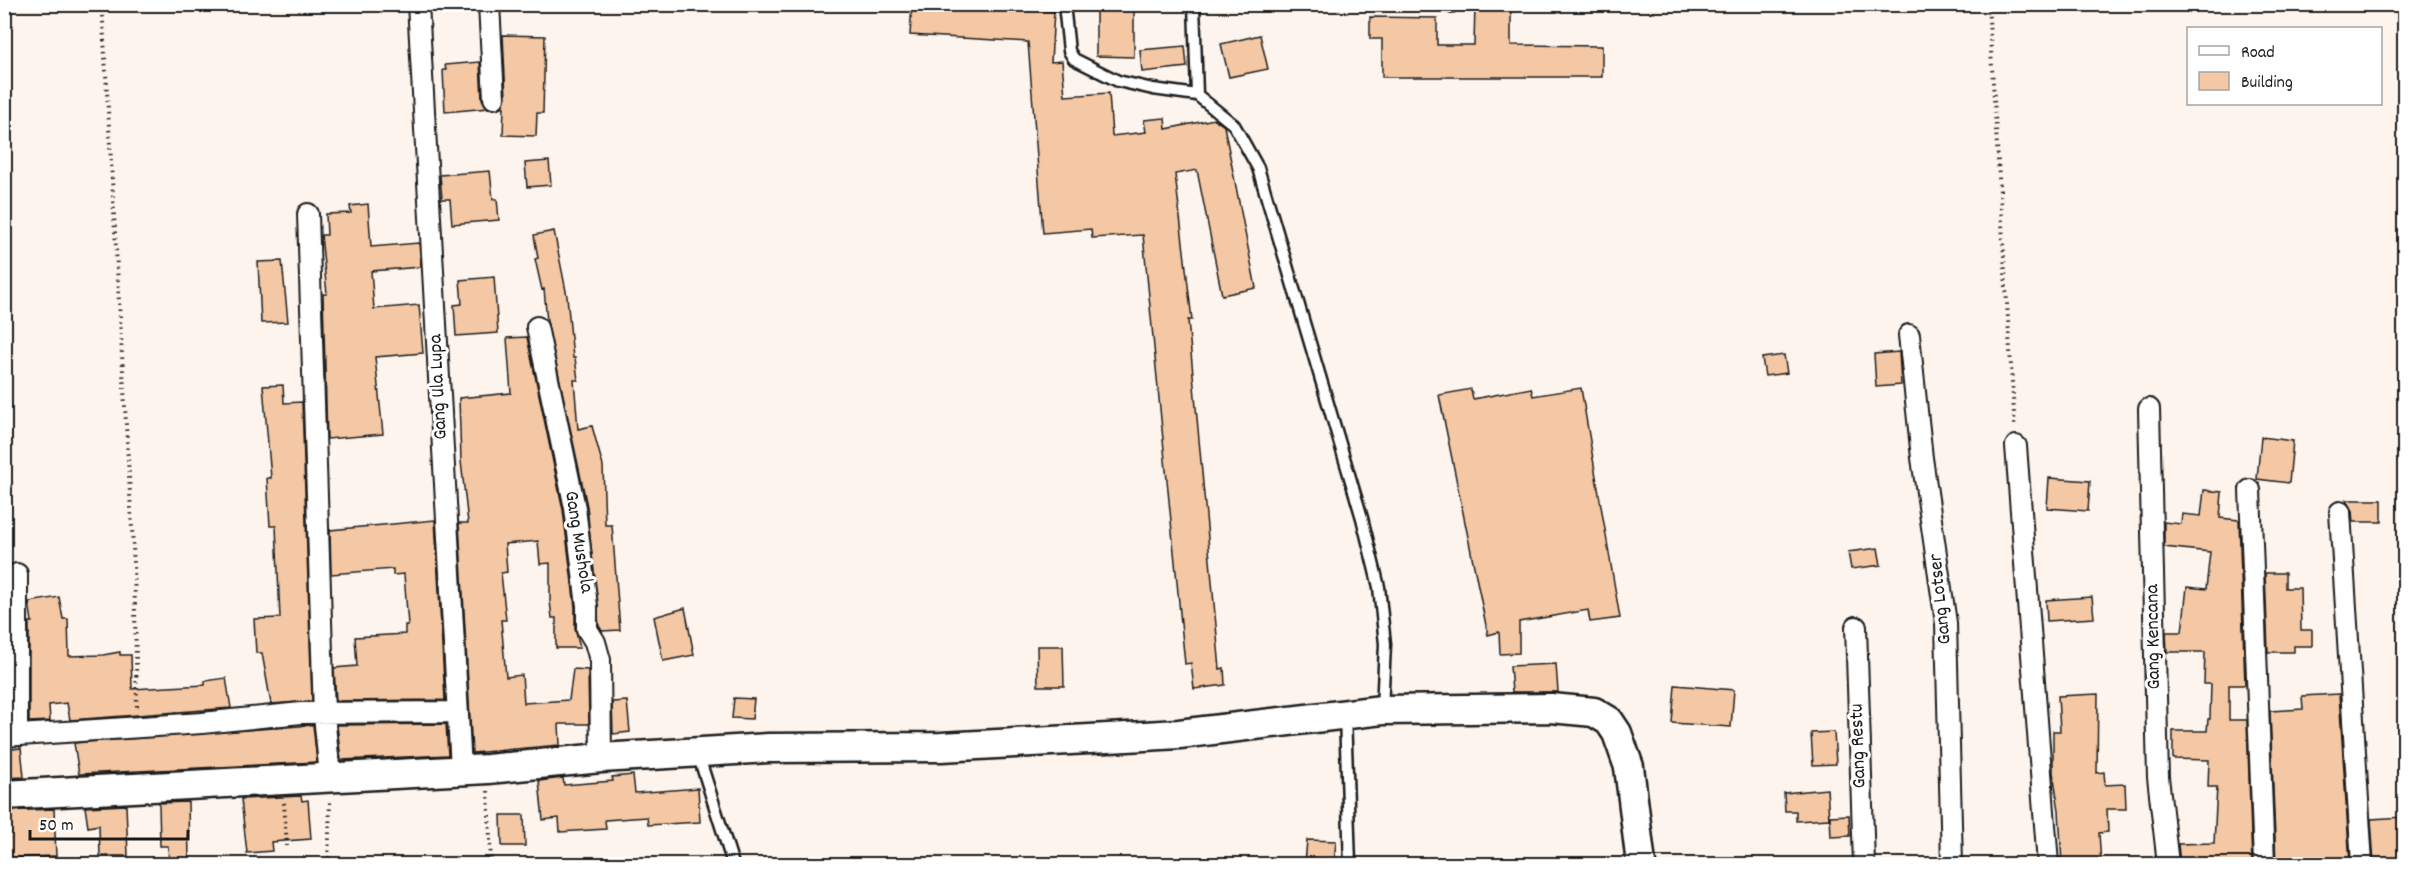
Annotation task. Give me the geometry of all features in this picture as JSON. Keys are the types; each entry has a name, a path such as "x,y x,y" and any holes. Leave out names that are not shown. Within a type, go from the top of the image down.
{"main road":[{"path":"4,795 475,769 601,758 769,748 941,747 1137,736 1382,710 1551,708 1594,712 1613,726 1624,748 1641,864"}],"street":[{"name":"Gang Ula Lupa","path":"418,4 457,712 475,769"},
{"path":"489,4 489,42 494,98"},
{"path":"308,214 324,715 330,776"},
{"name":"Gang Mushola","path":"537,327 575,508 586,596 587,629 595,642 600,660 601,758"},
{"name":"Gang Lotser","path":"1909,335 1922,458 1946,623 1952,864"},
{"name":"Gang Kencana","path":"2149,409 2158,777 2168,864"},
{"path":"2016,446 2048,864"},
{"path":"2250,490 2264,864"},
{"path":"2340,512 2362,864"},
{"path":"17,574 10,736 137,728 301,713 324,715 457,712"},
{"name":"Gang Restu","path":"1856,627 1864,864"}],"lane":[{"path":"1064,4 1069,51 1078,62 1118,81 1197,95 1234,125 1258,168 1362,518 1379,586 1385,644 1382,710"},
{"path":"1194,4 1197,95"},
{"path":"1345,715 1350,864"},
{"path":"698,753 733,864"}],"path":[{"path":"102,4 134,564 137,728"},
{"path":"1988,4 2016,446"},
{"path":"475,769 491,864"},
{"path":"328,864 330,776"},
{"path":"283,779 287,846"}],"building":[{"path":"912,4 1054,11 1051,62 1062,61 1065,96 1109,93 1112,136 1146,132 1144,120 1165,118 1166,129 1214,119 1224,126 1256,288 1222,295 1197,170 1175,174 1192,320 1188,320 1220,669 1224,668 1225,685 1194,689 1191,663 1185,664 1143,235 1092,238 1091,229 1043,233 1028,42 910,35"},
{"path":"1096,4 1134,4 1134,57 1096,56"},
{"path":"1475,4 1511,4 1511,45 1602,46 1602,77 1382,77 1382,39 1370,39 1370,17 1437,18 1437,45 1474,45"},
{"path":"503,35 545,36 543,113 537,113 536,136 503,135 504,107 502,107 506,97"},
{"path":"1260,35 1268,69 1229,77 1221,44"},
{"path":"1185,46 1187,67 1142,72 1140,50"},
{"path":"480,62 482,99 488,108 445,112 443,70 446,70 445,65"},
{"path":"549,161 551,185 527,187 525,163"},
{"path":"490,171 493,199 497,199 499,220 452,224 450,199 442,199 440,175"},
{"path":"368,204 371,247 419,243 421,267 371,271 374,309 419,305 423,353 375,357 383,434 327,439 323,294 327,294 321,235 327,235 326,214 351,213 350,206"},
{"path":"554,231 567,296 573,358 575,358 578,380 574,380 578,429 592,426 603,466 605,525 612,525 620,630 602,631 599,626 587,506 547,321 544,289 542,290 535,259 538,258 534,235"},
{"path":"282,261 288,322 261,323 258,262"},
{"path":"494,277 498,333 456,336 454,305 462,304 460,280"},
{"path":"527,337 563,510 575,607 575,629 580,648 556,648 556,618 552,618 550,601 550,563 540,564 538,541 505,544 507,572 501,573 506,620 501,620 506,677 522,675 524,703 569,700 573,669 588,670 589,724 559,724 560,745 472,753 459,523 468,523 461,461 459,398 511,393 507,338"},
{"path":"1899,352 1901,385 1876,387 1874,354"},
{"path":"1784,355 1787,373 1765,376 1762,358"},
{"path":"283,385 284,403 302,402 312,701 271,704 262,653 256,653 254,619 280,618 276,526 270,526 267,478 271,478 263,386"},
{"path":"1531,388 1533,396 1581,388 1620,618 1590,622 1588,610 1519,622 1519,653 1500,654 1499,632 1488,635 1439,395 1471,389 1473,399"},
{"path":"2261,437 2293,441 2289,483 2257,479"},
{"path":"2049,478 2090,481 2088,511 2047,508"},
{"path":"2204,490 2222,492 2220,518 2239,520 2245,685 2229,685 2229,720 2247,720 2252,864 2216,864 2216,862 2180,864 2178,844 2214,843 2217,787 2208,787 2209,760 2173,759 2173,731 2207,731 2208,719 2210,719 2211,684 2204,684 2205,652 2167,652 2166,632 2182,632 2187,587 2206,589 2210,552 2164,547 2164,522 2181,524 2182,514 2201,516"},
{"path":"2346,500 2382,500 2382,522 2353,522 2352,511"},
{"path":"435,520 445,700 336,701 334,668 357,666 355,637 405,634 405,625 408,625 404,574 393,575 393,569 331,574 330,530"},
{"path":"1878,548 1881,565 1851,569 1848,552"},
{"path":"2265,573 2285,573 2285,588 2300,588 2301,630 2312,630 2312,646 2294,646 2294,652 2268,652"},
{"path":"59,597 63,619 68,619 69,656 120,652 120,655 131,655 132,689 205,685 205,681 226,678 231,708 70,720 67,703 49,705 50,721 29,722 29,622 32,622 29,602"},
{"path":"2092,597 2094,618 2047,621 2046,600"},
{"path":"685,608 694,655 663,661 654,617"},
{"path":"1037,646 1063,646 1064,686 1038,686"},
{"path":"1556,664 1558,692 1512,692 1510,666"},
{"path":"1675,685 1734,690 1731,727 1672,723"},
{"path":"2098,694 2097,773 2104,772 2105,785 2125,784 2126,809 2107,809 2108,832 2099,833 2101,864 2062,864 2059,810 2053,772 2053,731 2060,731 2058,696"},
{"path":"2339,694 2350,864 2276,864 2270,711 2303,709 2302,696"},
{"path":"734,698 754,699 752,719 732,718"},
{"path":"627,701 630,732 613,734 612,702"},
{"path":"446,724 448,755 341,760 337,725"},
{"path":"313,725 317,762 79,774 74,743"},
{"path":"1834,732 1836,764 1813,765 1811,733"},
{"path":"21,748 24,777 4,778 4,750"},
{"path":"633,775 635,793 698,788 700,822 648,825 647,817 605,820 606,829 560,832 559,818 543,820 539,781 563,778 564,785 613,781 612,777"},
{"path":"1827,789 1829,819 1796,821 1796,811 1785,811 1784,793"},
{"path":"301,796 302,801 308,800 311,839 271,842 272,851 247,853 241,799"},
{"path":"188,802 189,864 169,864 168,846 160,846 159,803"},
{"path":"126,805 128,856 100,856 99,825 88,827 85,807"},
{"path":"54,809 56,856 4,858 4,811"},
{"path":"501,815 524,815 525,846 502,846"},
{"path":"1849,815 1850,836 1831,837 1830,816"},
{"path":"2404,817 2404,864 2374,864 2371,819"},
{"path":"1307,840 1336,841 1334,864 1305,864"}]}
